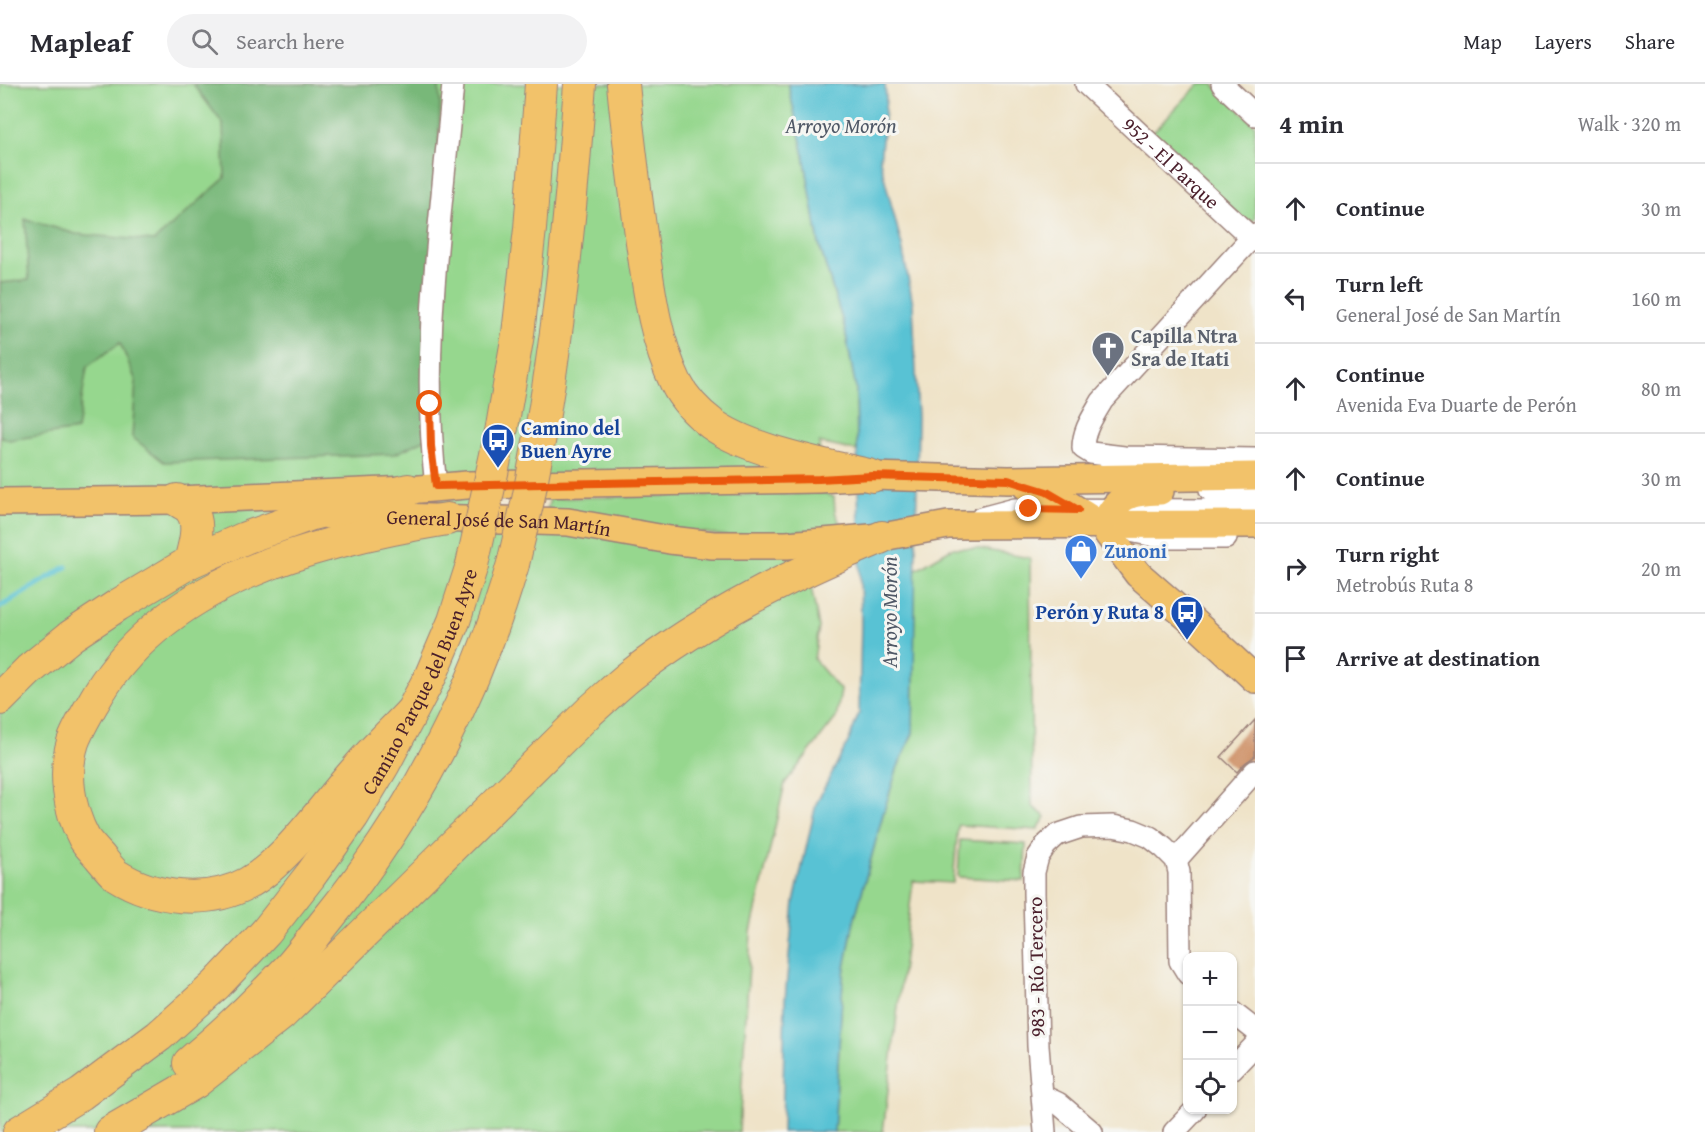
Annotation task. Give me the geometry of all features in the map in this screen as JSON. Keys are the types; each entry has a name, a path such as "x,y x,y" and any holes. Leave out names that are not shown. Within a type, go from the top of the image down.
{"highway":[{"name":"Camino Parque del Buen Ayre","path":"19,1132 81,1094 159,1036 216,985 259,939 310,876 353,816 384,764 430,675 454,621 472,565 502,427 518,334 530,229 541,84"},
{"name":"Camino Parque del Buen Ayre","path":"104,1132 144,1103 206,1048 288,969 345,898 397,825 442,745 480,662 504,598 513,564 553,362 580,84"},
{"path":"623,84 629,149 656,324 677,386 691,404 713,424 739,439 777,452 820,471 872,476"},
{"path":"0,699 28,670 71,636 190,562 245,538 312,514 422,488"},
{"path":"177,500 190,509 196,525 196,540 190,562"},
{"path":"410,713 357,769 310,827 268,870 248,884 230,892 181,897 154,892 135,885 114,873 101,859 85,839 73,812 69,784 73,742 102,687 122,660 143,638 195,600 230,581 303,553 395,528 447,519"},
{"path":"110,1132 196,1082 281,1015 582,719 630,675 689,633 820,552 882,537"}],"main road":[{"name":"General José de San Martín","path":"0,501 177,500 820,471"},
{"path":"872,476 1255,489"},
{"path":"1008,480 1053,495 1078,510 1255,524"},
{"path":"882,537 948,525 1009,524 1111,512 1129,494 1143,491 1255,489"},
{"name":"General José de San Martín","path":"177,500 312,514 568,522 670,540 713,545 787,545 820,552"},
{"path":"1111,512 1138,574 1255,679"}],"street":[{"path":"422,488 431,446 430,363 434,279 453,84"},
{"name":"952 - El Parque","path":"1086,84 1254,238"},
{"path":"1222,84 1255,115"},
{"path":"1254,238 1102,401 1085,431 1083,448 1091,453 1124,457 1255,459"},
{"path":"1111,512 1204,510 1255,489"},
{"path":"1053,495 1091,501 1164,538 1255,537"},
{"path":"948,525 1015,509 1078,510"},
{"path":"1183,966 1180,961 1179,872 1176,860 1255,771"},
{"name":"983 - Río Tercero","path":"1045,1132 1038,1046 1034,872 1038,858 1057,835 1081,827 1113,826 1133,830 1150,837 1176,860"},
{"path":"1237,1015 1255,1030"},
{"path":"1237,1065 1255,1045"},
{"path":"1043,1096 1058,1103 1092,1132"},
{"path":"1174,1132 1191,1114"}],"green space":[{"path":"0,84 788,84 804,155 819,244 845,329 856,389 857,451 819,443 821,464 183,501 312,514 819,543 812,592 819,627 814,659 841,691 836,718 785,783 751,932 739,1132 0,1132"},
{"path":"193,84 439,84 433,359 434,435 395,454 164,462 132,437 136,381 120,343 87,367 77,430 9,440 0,436 0,283 29,280 25,219 76,234 154,241 225,178 223,124"},
{"path":"1199,84 1213,84 1255,125 1255,219 1247,226 1151,134"},
{"path":"824,493 834,497 835,512 840,523 838,529 727,536 547,511 550,498"},
{"path":"474,497 471,511 399,503"},
{"path":"952,548 976,548 1030,558 1032,806 1046,817 1037,830 958,825 953,883 913,881 883,1132 834,1132 843,979 853,925 897,769 913,733 915,570"},
{"path":"960,840 1026,844 1024,881 958,877"}],"water":[{"name":"Arroyo Morón","path":"788,84 885,84 886,99 880,161 902,246 913,304 918,418 913,733 897,769 853,925 843,979 834,1132 782,1132 785,1000 794,902 816,804 849,740 859,713 861,622 856,389 845,329 819,244 804,155"}],"building":[{"path":"1255,720 1255,756 1237,772 1221,757"}],"waterway":[{"path":"0,607 66,567"}],"place":[{"name":"Capilla Ntra Sra de Itati","path":"1108,377"},
{"name":"Camino del Buen Ayre","path":"498,469"},
{"name":"Zunoni","path":"1081,580"},
{"name":"Perón y Ruta 8","path":"1187,641"}],"route":[{"path":"430,404 431,446 436,486 872,476 1008,480 1047,492 1078,510 1029,509"}]}
